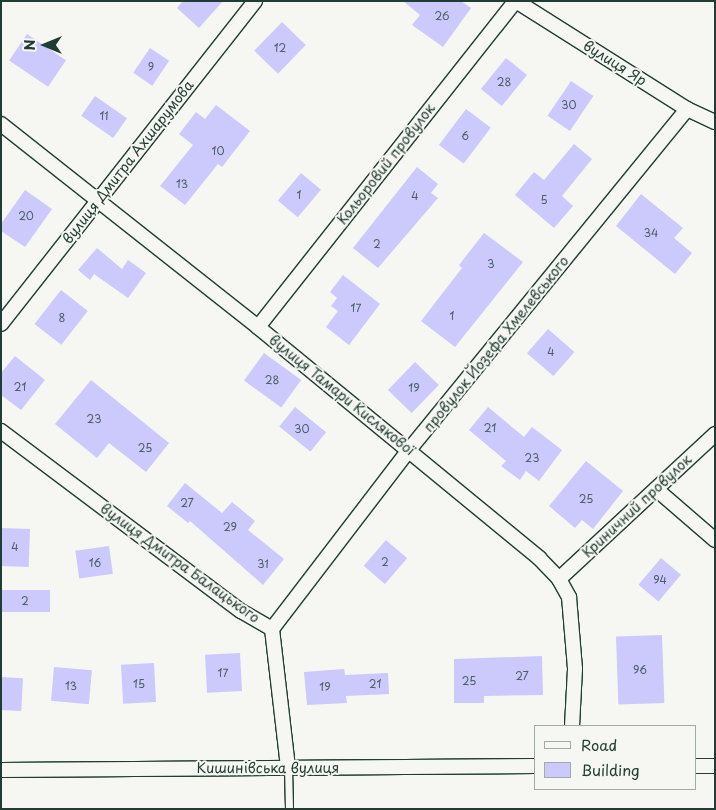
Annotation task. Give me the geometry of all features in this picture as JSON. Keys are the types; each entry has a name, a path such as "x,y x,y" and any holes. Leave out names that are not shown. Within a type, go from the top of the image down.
{"street":[{"name":"вулиця Дмитра Ахшарумова","path":"1,324 255,1"},
{"name":"вулиця Яр","path":"516,1 687,109 715,122"},
{"name":"Кольоровий провулок","path":"258,327 516,1"},
{"name":"провулок Йозефа Хмелевського","path":"272,629 409,450 687,109"},
{"name":"вулиця Тамари Кислякової","path":"1,124 99,199 409,450 539,558 559,579 569,597 574,627 572,725"},
{"name":"вулиця Дмитра Балацького","path":"1,430 241,611 272,629 288,767"},
{"name":"Криничний провулок","path":"559,579 715,434"},
{"path":"656,489 715,540"},
{"name":"Кишинівська вулиця","path":"1,770 534,766"},
{"path":"696,766 715,766"}],"lane":[{"path":"288,767 289,809"}],"building":[{"path":"183,1 223,1 199,28 177,8"},
{"path":"403,1 461,1 471,8 443,47 412,25 420,15"},
{"path":"282,22 306,45 278,74 254,51"},
{"path":"27,34 66,60 48,87 9,61"},
{"path":"150,48 169,61 152,86 133,73"},
{"path":"506,58 527,75 502,106 481,89"},
{"path":"571,81 593,96 570,131 548,116"},
{"path":"95,96 127,118 113,138 81,116"},
{"path":"216,105 250,131 222,167 218,164 185,205 160,186 193,145 179,134 196,112 205,119"},
{"path":"466,109 491,128 464,164 439,145"},
{"path":"574,144 592,159 562,196 573,206 554,228 515,195 534,172 544,180"},
{"path":"417,167 438,184 431,193 438,198 378,268 353,248"},
{"path":"301,173 321,190 298,217 278,201"},
{"path":"25,190 52,209 25,247 1,231 1,224"},
{"path":"641,194 683,228 674,238 692,253 675,274 616,226"},
{"path":"484,233 523,262 455,347 421,321 462,268 459,265"},
{"path":"97,248 122,269 128,260 146,273 128,298 94,274 90,280 78,270"},
{"path":"343,275 380,304 349,345 326,327 338,311 331,306 337,298 330,292"},
{"path":"61,290 88,311 61,345 35,324"},
{"path":"548,329 574,352 553,376 527,353"},
{"path":"264,353 301,380 281,408 244,381"},
{"path":"15,356 45,380 21,410 1,395 1,373"},
{"path":"415,362 439,385 412,413 388,390"},
{"path":"91,380 169,443 146,472 109,443 97,458 55,424"},
{"path":"295,407 326,432 310,452 279,426"},
{"path":"488,407 524,437 532,427 562,450 539,481 526,471 520,480 501,466 506,461 469,430"},
{"path":"586,461 623,491 593,529 582,520 575,528 549,506"},
{"path":"185,483 222,513 232,502 255,521 248,530 284,559 263,585 190,521 188,523 167,506"},
{"path":"1,528 30,529 29,567 1,566"},
{"path":"386,540 407,558 385,584 364,566"},
{"path":"109,546 113,574 79,578 75,551"},
{"path":"661,558 681,575 658,602 639,585"},
{"path":"1,590 50,590 50,612 1,612"},
{"path":"662,635 664,703 618,705 616,637"},
{"path":"240,653 242,691 207,693 205,655"},
{"path":"542,656 543,695 484,696 484,703 454,703 454,659"},
{"path":"154,663 156,702 123,704 121,665"},
{"path":"54,667 92,670 89,704 51,701"},
{"path":"344,669 345,675 388,673 389,694 346,696 347,703 307,705 304,672"},
{"path":"1,677 23,678 21,711 1,710"}]}
